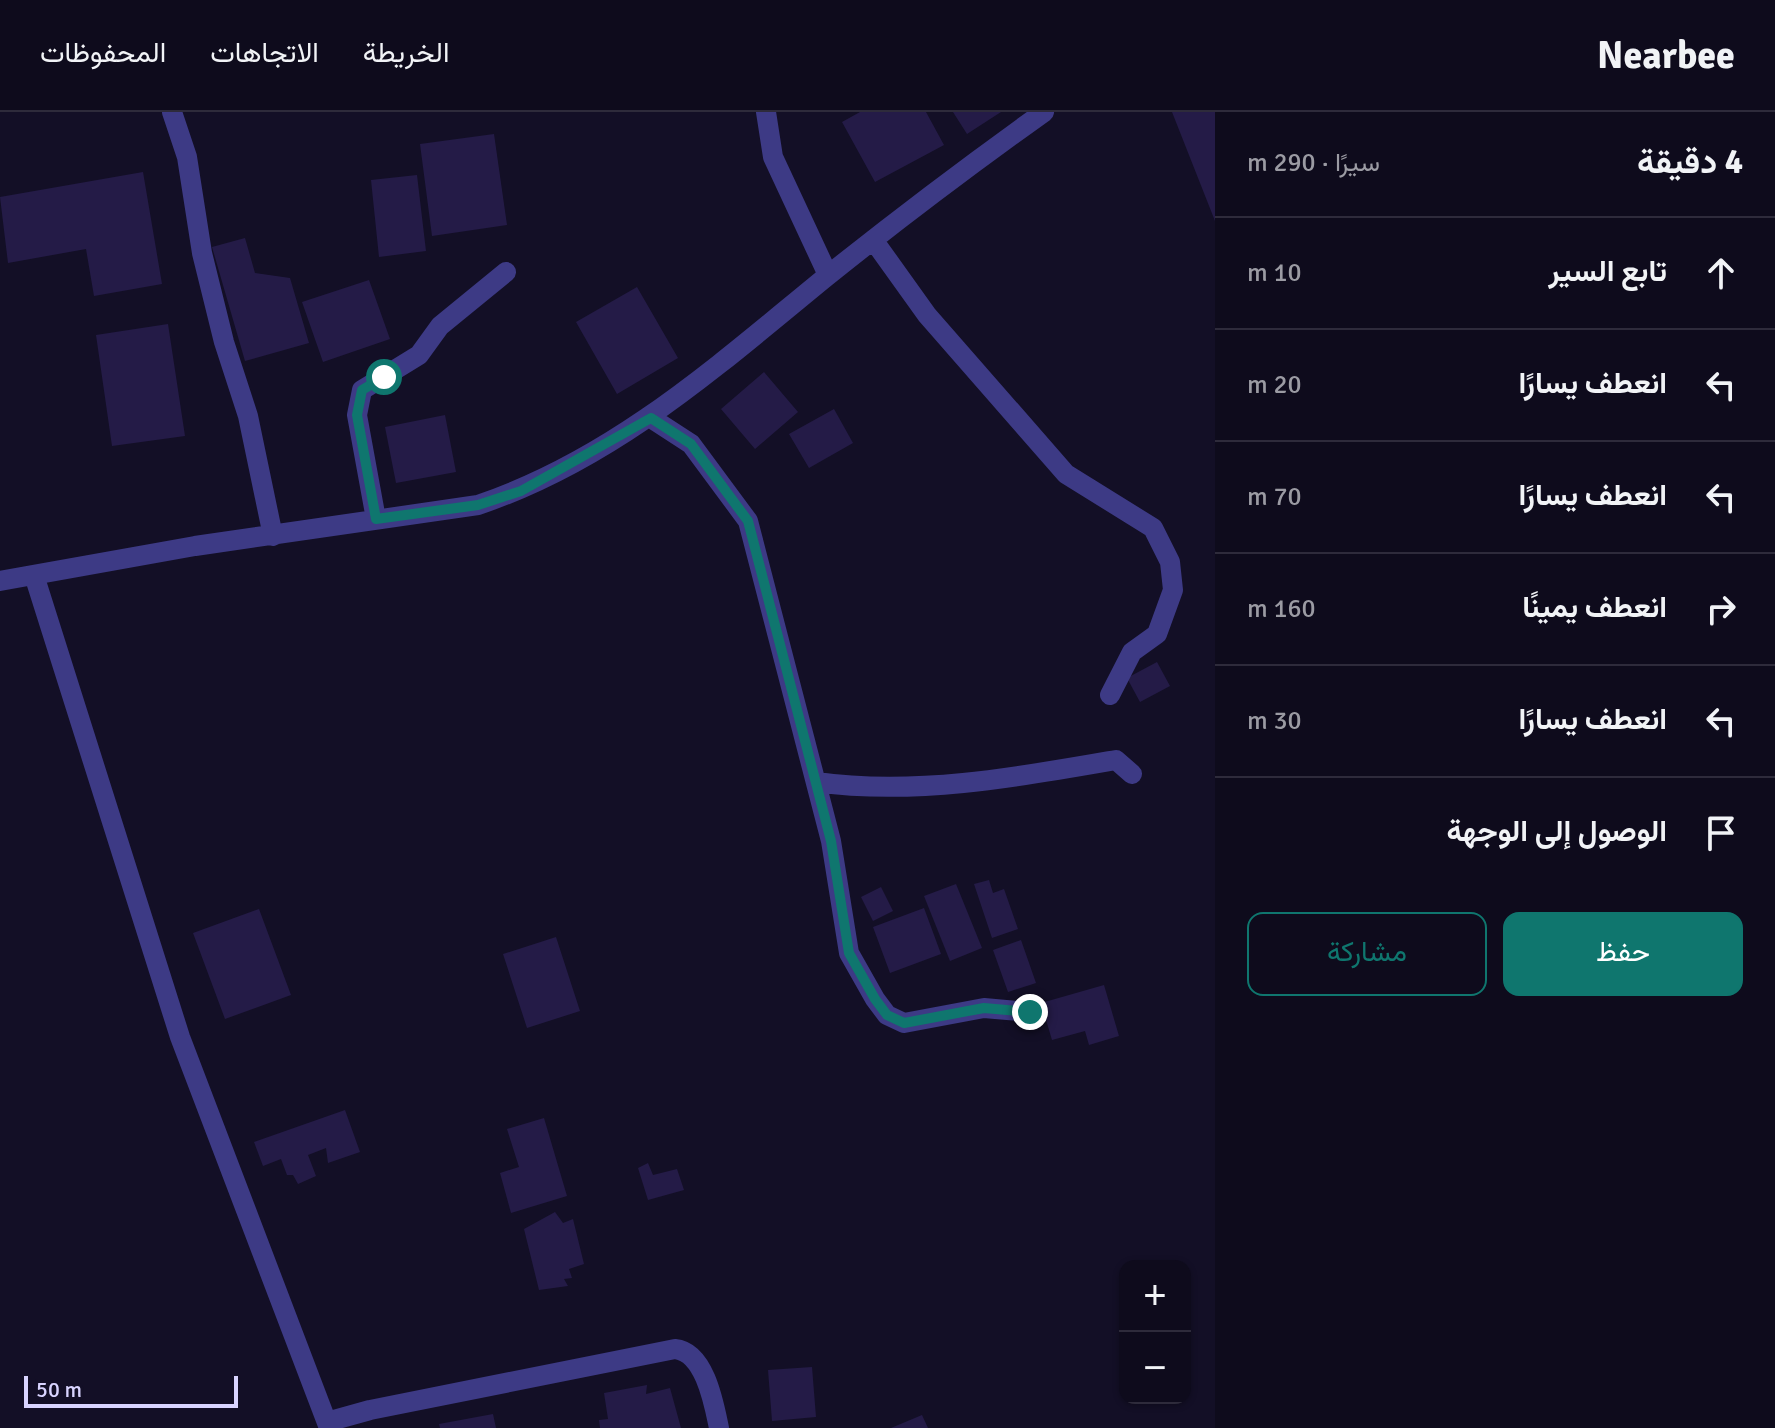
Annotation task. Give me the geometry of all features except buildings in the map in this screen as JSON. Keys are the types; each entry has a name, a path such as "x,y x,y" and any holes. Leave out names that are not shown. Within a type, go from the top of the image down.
{"street":[{"path":"172,112 187,157 202,253 224,342 248,416 273,536"},
{"path":"766,112 773,157 828,275"},
{"path":"0,581 478,505 521,491 651,418 707,376 828,275 1044,112"},
{"path":"874,241 927,315 1066,474 1153,528 1170,562 1173,590 1157,634 1132,652 1110,695"},
{"path":"376,519 357,415 362,390 419,355 440,326 506,272"},
{"path":"651,418 691,444 748,521 831,841 849,953 887,1015 904,1023 984,1008 1030,1012"},
{"path":"34,575 180,1037 328,1425 370,1410 682,1349 695,1361 719,1428"},
{"path":"816,782 854,787 940,783 1035,774 1116,760 1132,774"}],"route":[{"path":"384,377 362,390 357,415 376,519 478,505 521,491 651,418 691,444 748,521 831,841 849,953 875,999 887,1015 904,1023 984,1008 1030,1012"}]}
